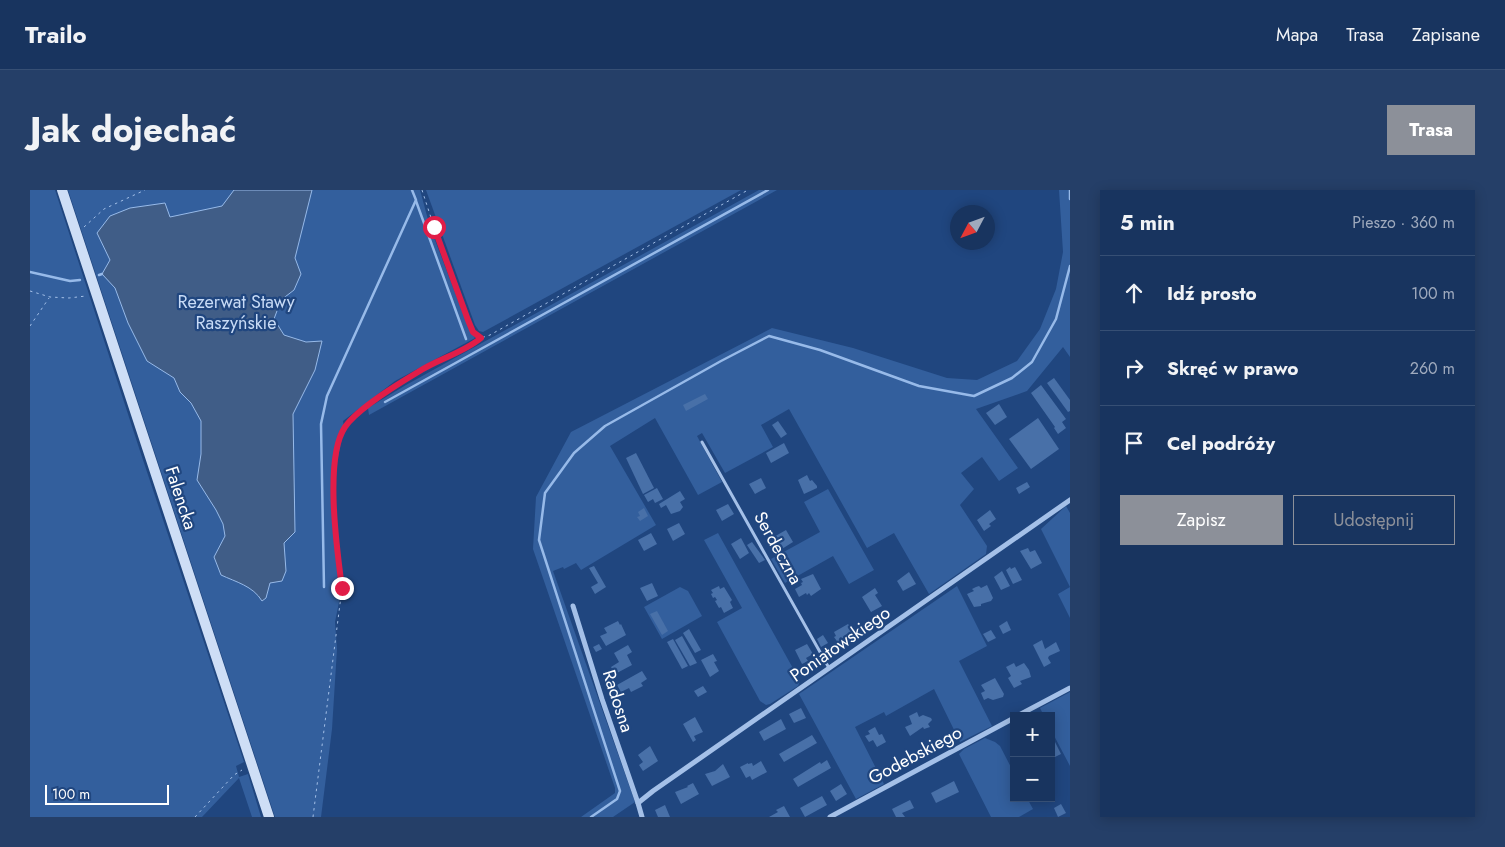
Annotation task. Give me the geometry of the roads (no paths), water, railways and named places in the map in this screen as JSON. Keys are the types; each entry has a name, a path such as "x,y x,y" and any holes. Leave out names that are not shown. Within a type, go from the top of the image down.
{"street":[{"name":"Falencka","path":"62,190 269,817"},
{"name":"Poniatowskiego","path":"638,803 653,790 1070,500"},
{"name":"Radosna","path":"573,606 602,699 638,803"},
{"path":"1025,712 1070,688"},
{"name":"Godebskiego","path":"830,817 1010,720"},
{"path":"638,803 642,817"}],"lane":[{"name":"Serdeczna","path":"702,442 829,668"}],"waterway":[{"path":"324,587 321,424 327,396 416,200 412,190"},
{"path":"385,402 768,190"},
{"path":"1070,190 1070,199"},
{"path":"416,201 466,339"},
{"path":"591,817 617,799 620,791 539,540 545,493 574,453 605,426 769,336 820,350 919,386 974,396 1012,378 1032,362 1056,319 1070,266"},
{"path":"30,272 70,281 80,280"}],"park label":[{"name":"Rezerwat Stawy Raszyńskie","path":"236,312"}]}
